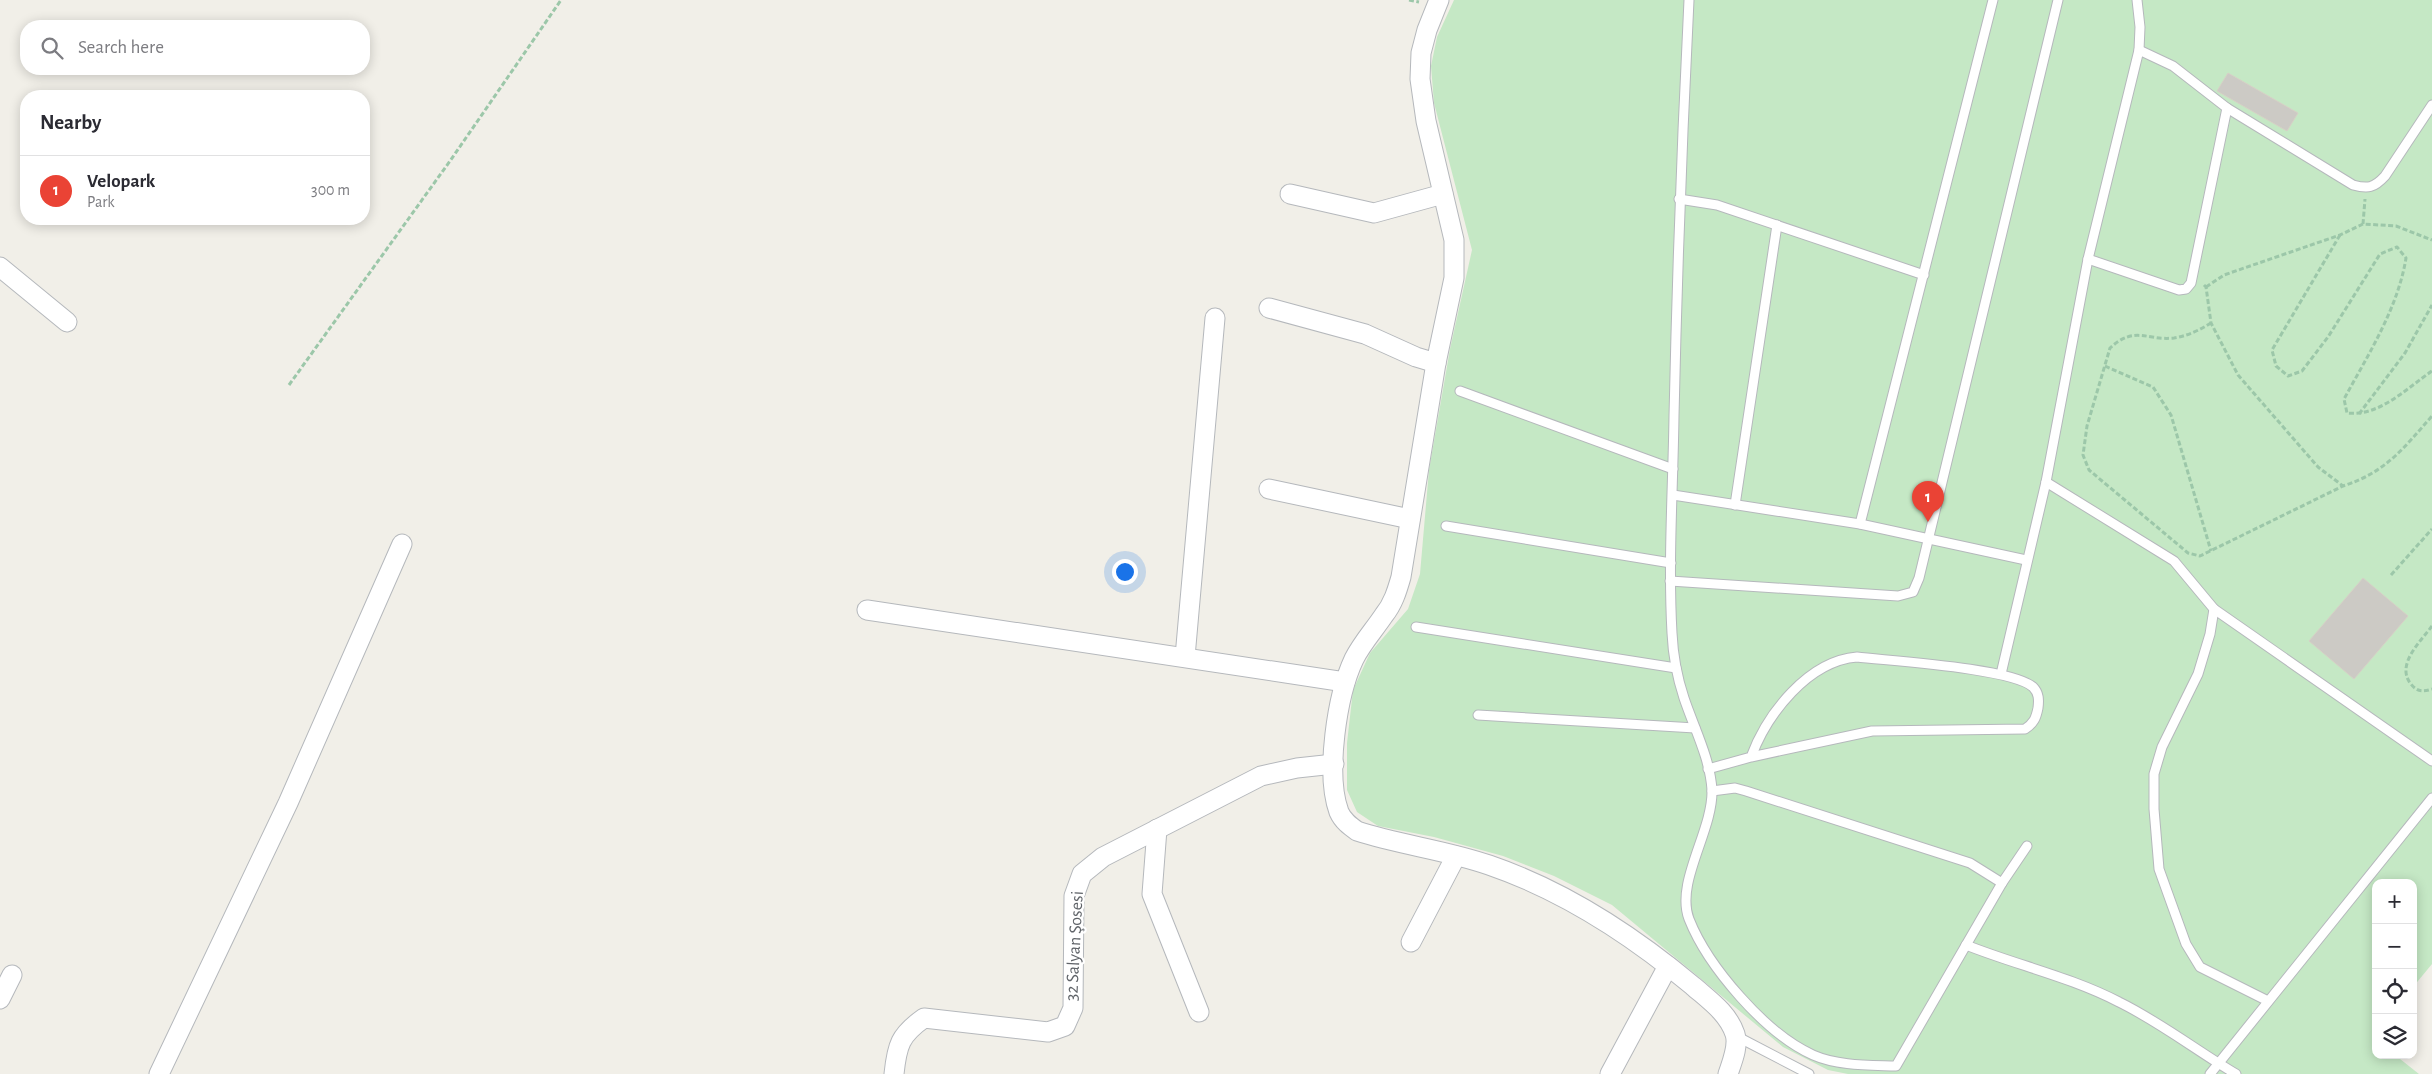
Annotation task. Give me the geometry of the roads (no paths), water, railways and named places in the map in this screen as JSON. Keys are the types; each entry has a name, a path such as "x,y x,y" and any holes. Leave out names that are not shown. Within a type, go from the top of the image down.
{"street":[{"path":"1439,0 1427,30 1421,53 1420,79 1426,121 1454,240 1454,278 1436,363 1401,577 1395,597 1354,658 1344,682 1335,726 1334,764 1336,801 1340,813 1346,822 1357,831 1495,867 1556,892 1609,923 1668,966 1719,1008 1730,1022 1736,1036 1734,1059 1728,1074"},
{"path":"1290,194 1374,214 1443,194"},
{"path":"0,267 67,322"},
{"path":"1269,308 1365,334 1416,357 1436,363"},
{"path":"1185,657 1215,318"},
{"path":"1269,489 1410,519"},
{"path":"159,1074 288,803 402,544"},
{"path":"867,610 1344,682"},
{"name":"32 Salyan Şosesi","path":"894,1074 897,1050 906,1031 924,1018 1048,1032 1065,1026 1073,1008 1074,896 1082,874 1103,857 1261,776 1297,768 1334,764"},
{"path":"1157,829 1152,894 1199,1012"},
{"path":"1410,942 1456,856"},
{"path":"1610,1074 1668,966"},
{"path":"0,999 12,976"}],"lane":[{"path":"1689,0 1679,199 1670,581 1676,668 1708,769 1712,791 1709,819 1686,894 1689,920 1715,967 1776,1031 1815,1056 1840,1062 1894,1070 2002,883 2027,846"},
{"path":"1860,524 1993,0"},
{"path":"1670,581 1905,595 1913,592 1917,585 2058,0"},
{"path":"2001,674 2026,560 2046,482 2088,259 2139,50 2139,8 2137,0"},
{"path":"2139,50 2173,66 2226,108 2353,185 2366,188 2374,187 2384,176 2432,105"},
{"path":"2088,259 2179,290 2186,289 2191,283 2193,274 2226,108"},
{"path":"1679,199 1717,205 1924,275"},
{"path":"1735,505 1777,226"},
{"path":"1460,391 1673,469"},
{"path":"2046,482 2174,561 2214,608 2432,762"},
{"path":"1673,495 1860,524 2026,560"},
{"path":"1446,526 1671,563"},
{"path":"2214,608 2210,634 2198,674 2162,747 2154,774 2154,809 2159,869 2186,944 2200,967 2268,1001"},
{"path":"1416,627 1676,668"},
{"path":"1708,769 1751,757 1872,731 2015,731 2025,729 2032,724 2036,717 2039,697 2034,688 2026,682 2001,674 1844,658 1820,669 1773,712 1759,736 1751,757"},
{"path":"1478,715 1695,728"},
{"path":"1712,791 1734,788 1746,791 1970,863 2002,883"},
{"path":"2210,1074 2432,798"},
{"path":"1966,945 2009,962 2097,991 2122,1003 2236,1074"},
{"path":"1736,1036 1809,1074"}],"place":[{"name":"Velopark","path":"1928,522"}]}
